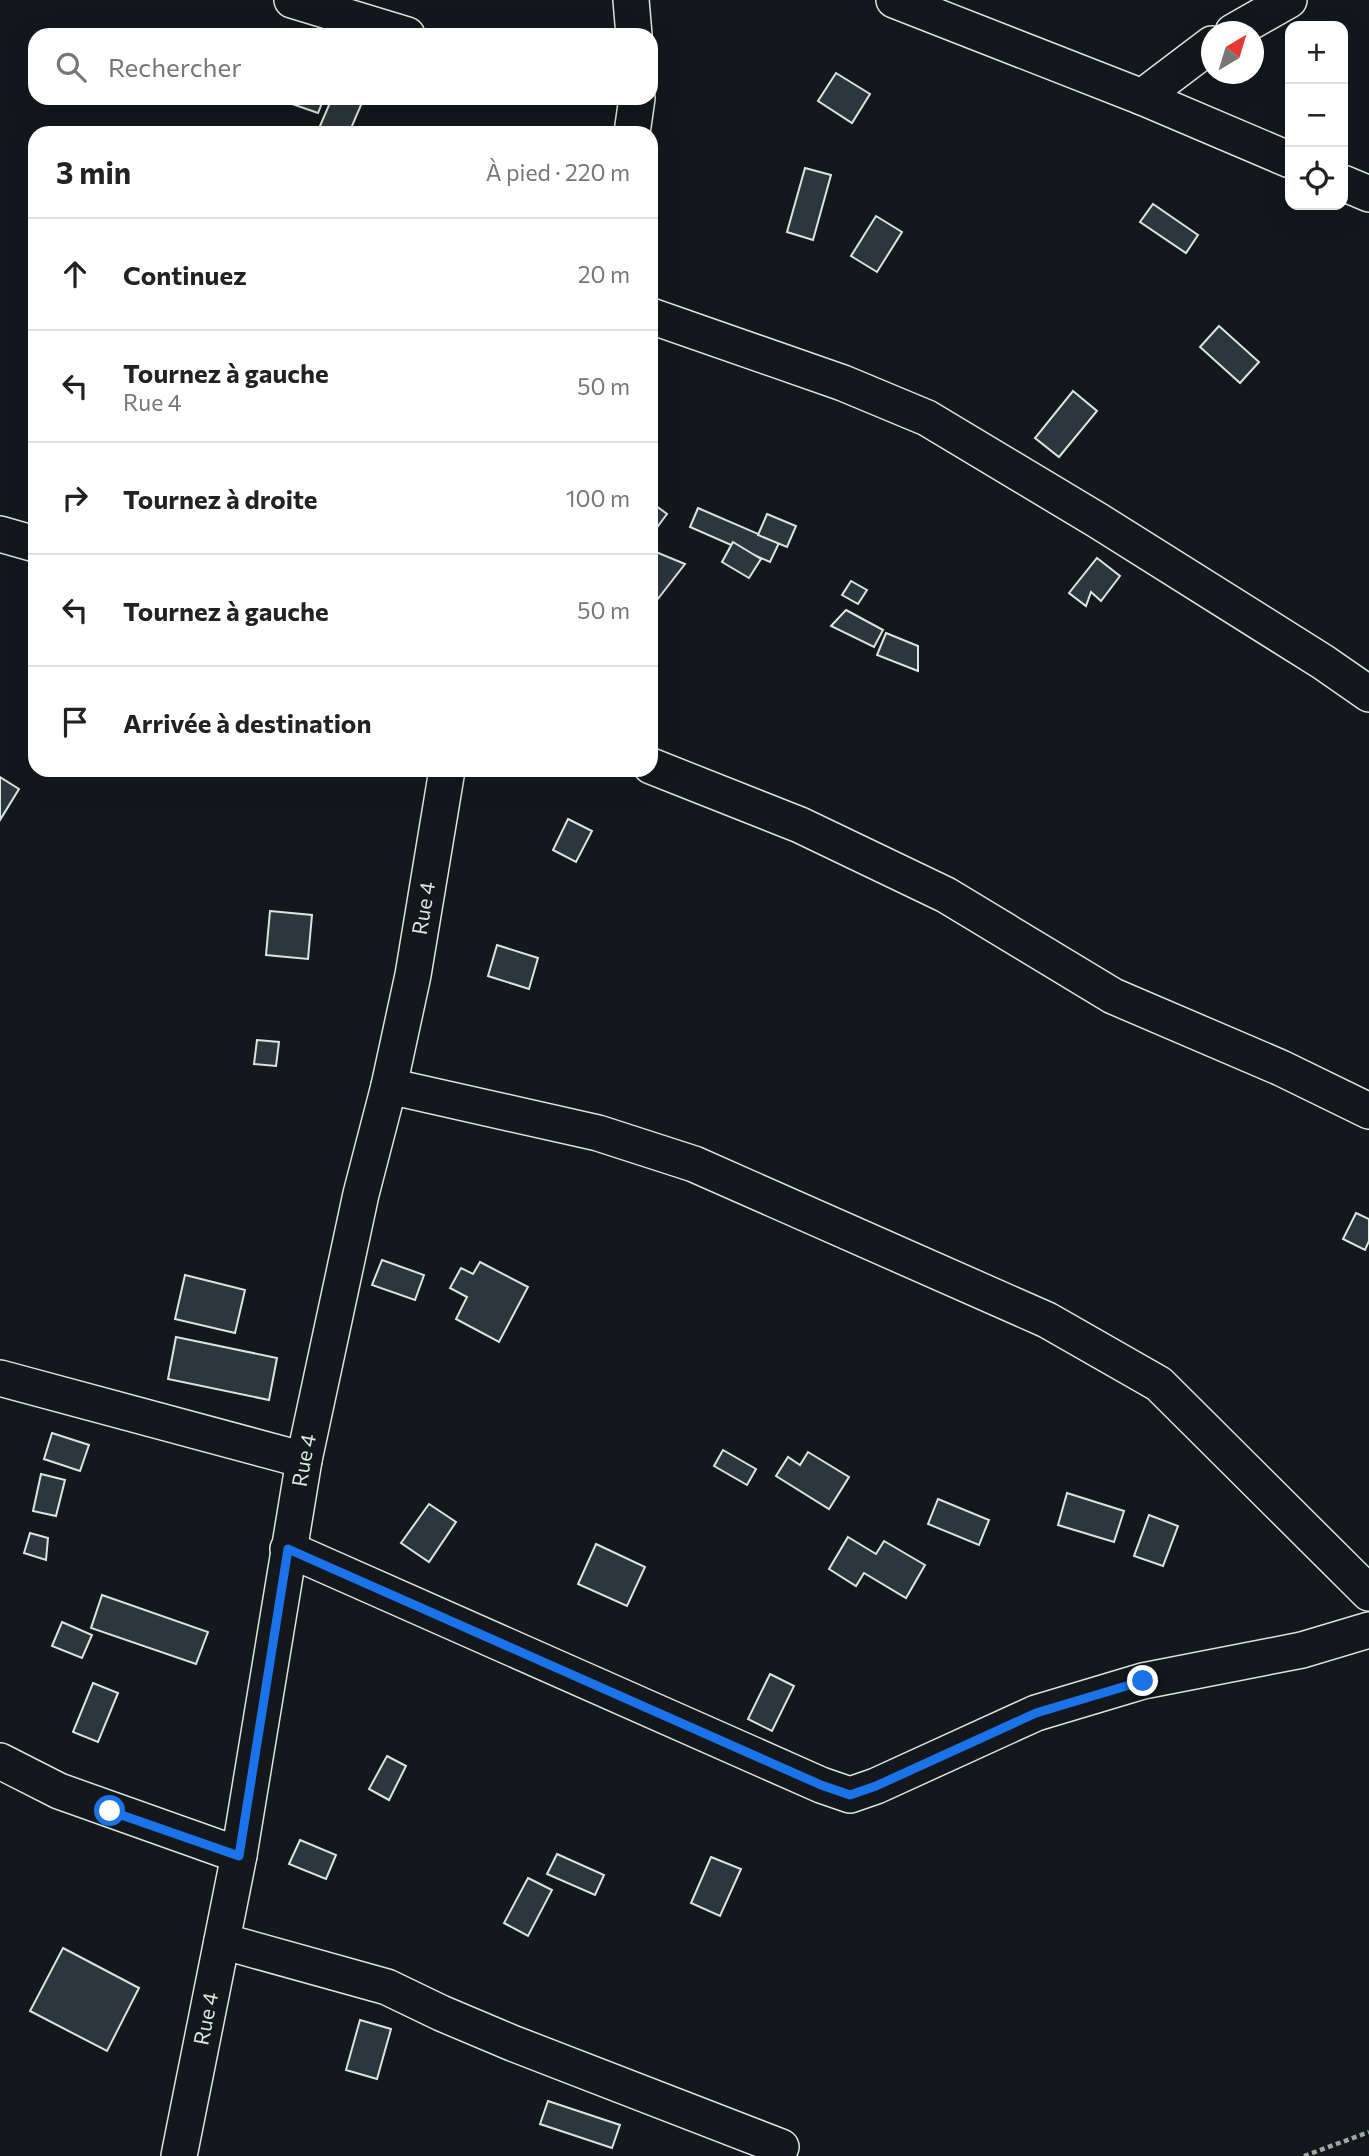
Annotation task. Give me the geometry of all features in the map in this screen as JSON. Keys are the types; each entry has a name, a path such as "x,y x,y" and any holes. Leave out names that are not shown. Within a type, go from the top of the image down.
{"street":[{"path":"292,0 384,28"},
{"path":"631,0 633,28"},
{"path":"894,0 1142,97 1285,158"},
{"path":"1252,21 1289,0"},
{"path":"1142,97 1201,52"},
{"path":"1348,185 1369,194"},
{"path":"658,318 843,383 927,418 1108,527 1323,662 1369,694"},
{"path":"0,534 28,542"},
{"path":"658,769 800,825 946,895 1113,996 1281,1068 1369,1111"},
{"name":"Rue 4","path":"179,2156 239,1856 304,1460 360,1194 389,1086 413,975 446,777"},
{"path":"389,1086 598,1133 694,1164 1047,1320 1159,1384 1369,1593"},
{"path":"0,1377 304,1460"},
{"path":"288,1549 821,1785 850,1795 876,1786 1036,1713 1143,1681 1301,1650 1369,1630"},
{"path":"0,1760 59,1791 239,1856"},
{"path":"222,1941 387,1987 512,2043 781,2147"}],"path":[{"path":"1304,2156 1369,2132"}],"building":[{"path":"836,73 870,94 852,123 818,101"},
{"path":"295,105 321,105 318,113"},
{"path":"329,105 361,105 352,126 320,126"},
{"path":"805,168 831,175 813,240 787,232"},
{"path":"1153,204 1198,235 1186,253 1140,222"},
{"path":"876,216 902,232 877,272 851,256"},
{"path":"1219,326 1259,362 1240,383 1200,347"},
{"path":"1073,391 1097,411 1059,457 1035,438"},
{"path":"658,507 667,514 658,526"},
{"path":"698,508 779,543 770,562 690,527"},
{"path":"767,514 796,526 787,547 758,535"},
{"path":"733,542 761,559 749,578 722,562"},
{"path":"658,553 685,564 658,599"},
{"path":"1097,558 1120,576 1101,601 1091,592 1086,606 1069,593"},
{"path":"851,581 867,590 858,604 842,595"},
{"path":"846,610 883,630 874,647 831,626"},
{"path":"886,633 918,646 918,671 877,655"},
{"path":"0,777 19,789 0,820"},
{"path":"568,819 592,831 576,862 553,850"},
{"path":"270,911 312,915 308,959 266,955"},
{"path":"497,945 538,958 529,989 488,976"},
{"path":"257,1040 279,1042 276,1066 254,1064"},
{"path":"1356,1213 1369,1219 1369,1241 1365,1250 1343,1239"},
{"path":"382,1260 424,1275 415,1300 372,1285"},
{"path":"480,1262 528,1287 499,1342 456,1319 467,1297 450,1288 461,1268 473,1274"},
{"path":"185,1275 245,1290 235,1333 175,1319"},
{"path":"176,1337 277,1358 269,1400 168,1379"},
{"path":"52,1433 89,1445 80,1471 44,1459"},
{"path":"723,1450 756,1469 747,1485 714,1466"},
{"path":"808,1452 849,1477 829,1509 776,1476 788,1457 800,1465"},
{"path":"41,1474 65,1480 56,1516 33,1511"},
{"path":"1067,1493 1124,1511 1114,1542 1058,1525"},
{"path":"938,1499 989,1520 979,1545 928,1524"},
{"path":"429,1504 456,1522 429,1562 401,1543"},
{"path":"1149,1515 1178,1526 1163,1566 1134,1556"},
{"path":"30,1533 48,1538 46,1560 24,1553"},
{"path":"848,1537 876,1554 884,1541 925,1565 906,1598 864,1573 856,1586 829,1569"},
{"path":"596,1544 645,1567 627,1606 578,1584"},
{"path":"102,1595 208,1632 196,1664 91,1628"},
{"path":"62,1622 92,1635 82,1658 52,1646"},
{"path":"770,1674 794,1686 772,1731 748,1719"},
{"path":"93,1683 118,1693 98,1742 73,1732"},
{"path":"387,1756 406,1766 389,1800 369,1789"},
{"path":"300,1840 336,1855 326,1879 289,1864"},
{"path":"557,1854 604,1875 595,1895 547,1874"},
{"path":"711,1857 741,1869 720,1916 691,1903"},
{"path":"528,1878 552,1890 528,1936 504,1923"},
{"path":"63,1948 139,1988 107,2051 30,2011"},
{"path":"360,2020 391,2029 377,2079 346,2070"},
{"path":"548,2101 620,2125 612,2148 540,2124"}],"route":[{"path":"110,1811 239,1856 288,1549 821,1785 850,1795 876,1786 1036,1713 1143,1681"}]}
